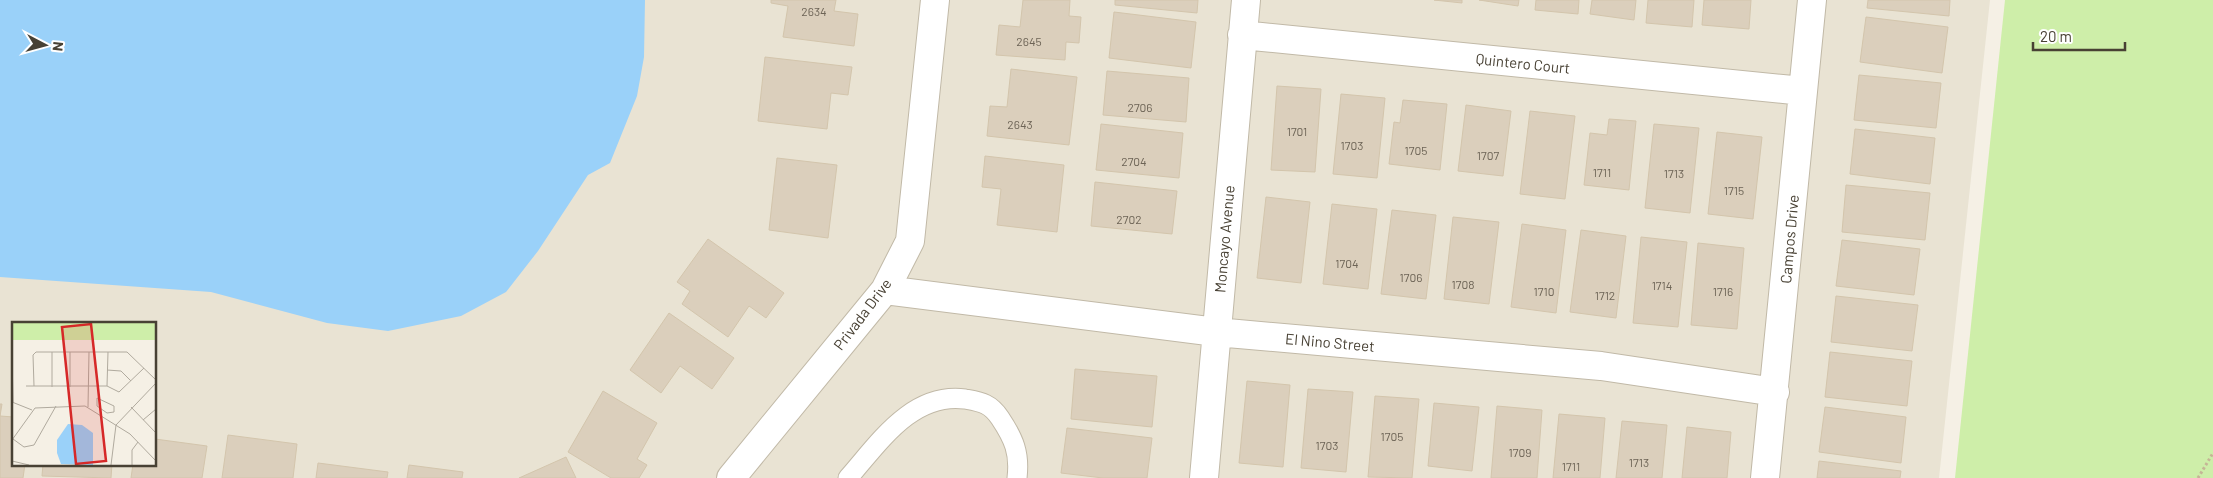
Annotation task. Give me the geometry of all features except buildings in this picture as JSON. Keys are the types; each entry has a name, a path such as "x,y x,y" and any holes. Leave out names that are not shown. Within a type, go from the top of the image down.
{"street":[{"name":"Privada Drive","path":"731,478 885,290 910,241 935,0"},
{"name":"Moncayo Avenue","path":"1204,478 1246,0"},
{"name":"Campos Drive","path":"1765,478 1775,392 1812,0"},
{"name":"Quintero Court","path":"1242,35 1803,91"},
{"name":"El Nino Street","path":"885,290 1216,332 1601,366 1775,392"}],"lane":[{"path":"848,478 897,423 923,405 950,397 984,402 998,416 1014,441 1019,463 1017,478"}],"path":[{"path":"2198,478 2213,453"}],"shaded area":[{"path":"0,0 1990,0 1939,478 0,478"}],"green space":[{"path":"2005,0 2213,0 2213,478 1955,478"}],"water":[{"path":"0,0 645,0 644,57 637,96 610,163 588,175 538,251 506,292 461,316 388,331 327,323 211,292 0,277"}]}
